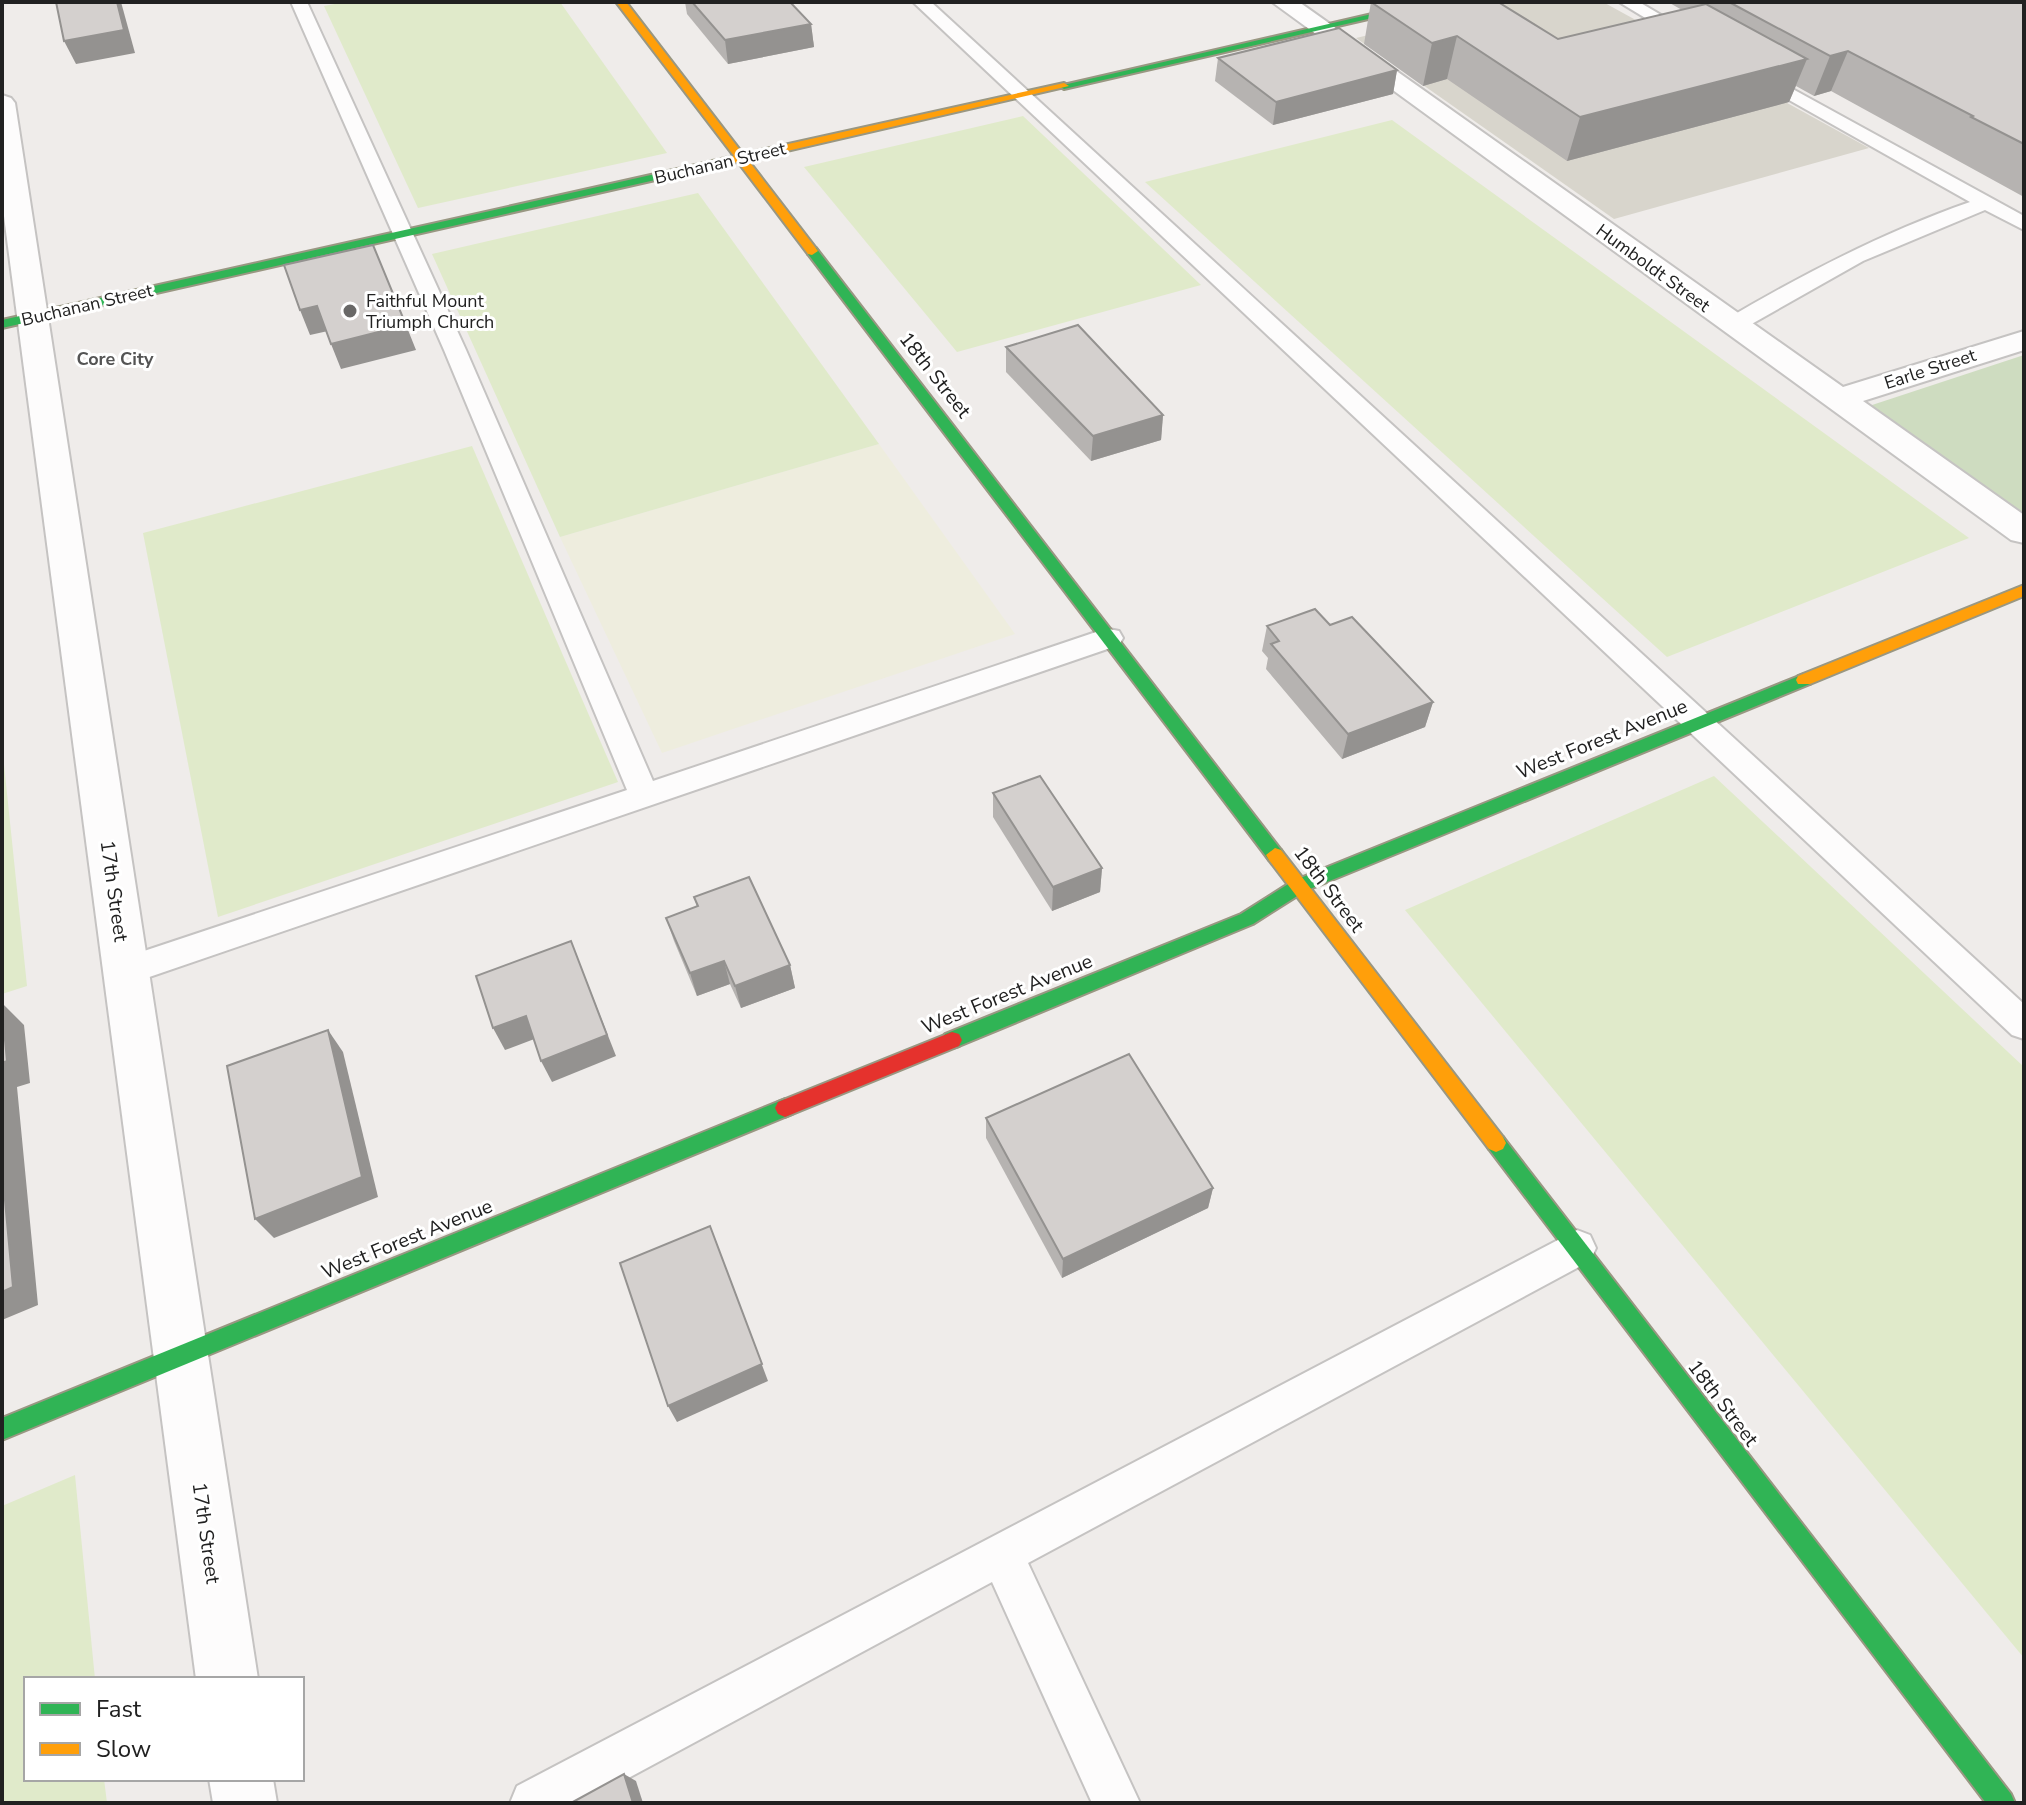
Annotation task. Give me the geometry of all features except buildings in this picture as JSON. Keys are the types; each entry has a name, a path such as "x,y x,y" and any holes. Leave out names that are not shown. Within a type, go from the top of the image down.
{"street":[{"name":"18th Street","path":"621,2 2002,1803"},
{"name":"Humboldt Street","path":"1284,2 2024,532"},
{"name":"Buchanan Street","path":"17,320 1437,2"},
{"name":"17th Street","path":"2,103 17,320 126,971 227,1677"},
{"name":"Earle Street","path":"1837,399 2024,340"},
{"name":"West Forest Avenue","path":"2,1429 1247,919 1299,886 2024,590"},
{"path":"241,1781 245,1803"}],"lane":[{"path":"299,2 403,233 644,795"},
{"path":"921,2 2024,1025"},
{"path":"1627,2 1710,48"},
{"path":"1738,64 2024,224"},
{"path":"1733,325 1798,285 1924,224 1986,203"},
{"path":"126,971 1109,638"},
{"path":"534,1803 1577,1248"},
{"path":"1001,1554 1116,1803"}],"shaded area":[{"path":"1508,2 1603,2 1869,148 1614,219 1356,38"},
{"path":"879,444 1015,634 662,753 560,537"}],"green space":[{"path":"345,2 560,2 667,153 418,208 324,6"},
{"path":"1023,116 1201,285 957,352 804,167"},
{"path":"1392,120 1969,538 1667,657 1145,182"},
{"path":"698,193 879,444 560,537 432,254"},
{"path":"2024,355 2024,520 1866,407"},
{"path":"472,446 618,782 218,917 143,533"},
{"path":"2,745 27,986 2,994"},
{"path":"1714,776 2024,1067 2024,1658 1405,910"},
{"path":"75,1475 95,1677 24,1677 24,1781 104,1781 107,1803 2,1803 2,1506"}],"traffic: fast":[{"path":"1064,86 1437,2"},
{"path":"2,324 691,169"},
{"path":"812,251 1275,855"},
{"path":"952,1040 1247,919 1299,886 1804,680"},
{"path":"2,1429 785,1108"},
{"path":"1496,1143 2002,1803"}],"traffic: slow":[{"path":"621,2 812,251"},
{"path":"691,169 1064,86"},
{"path":"1804,680 2024,590"},
{"path":"1275,855 1496,1143"}],"traffic: jam":[{"path":"785,1108 952,1040"}],"place":[{"name":"Faithful Mount Triumph Church","path":"350,311"}],"district":[{"name":"Core City","path":"115,359"}]}
